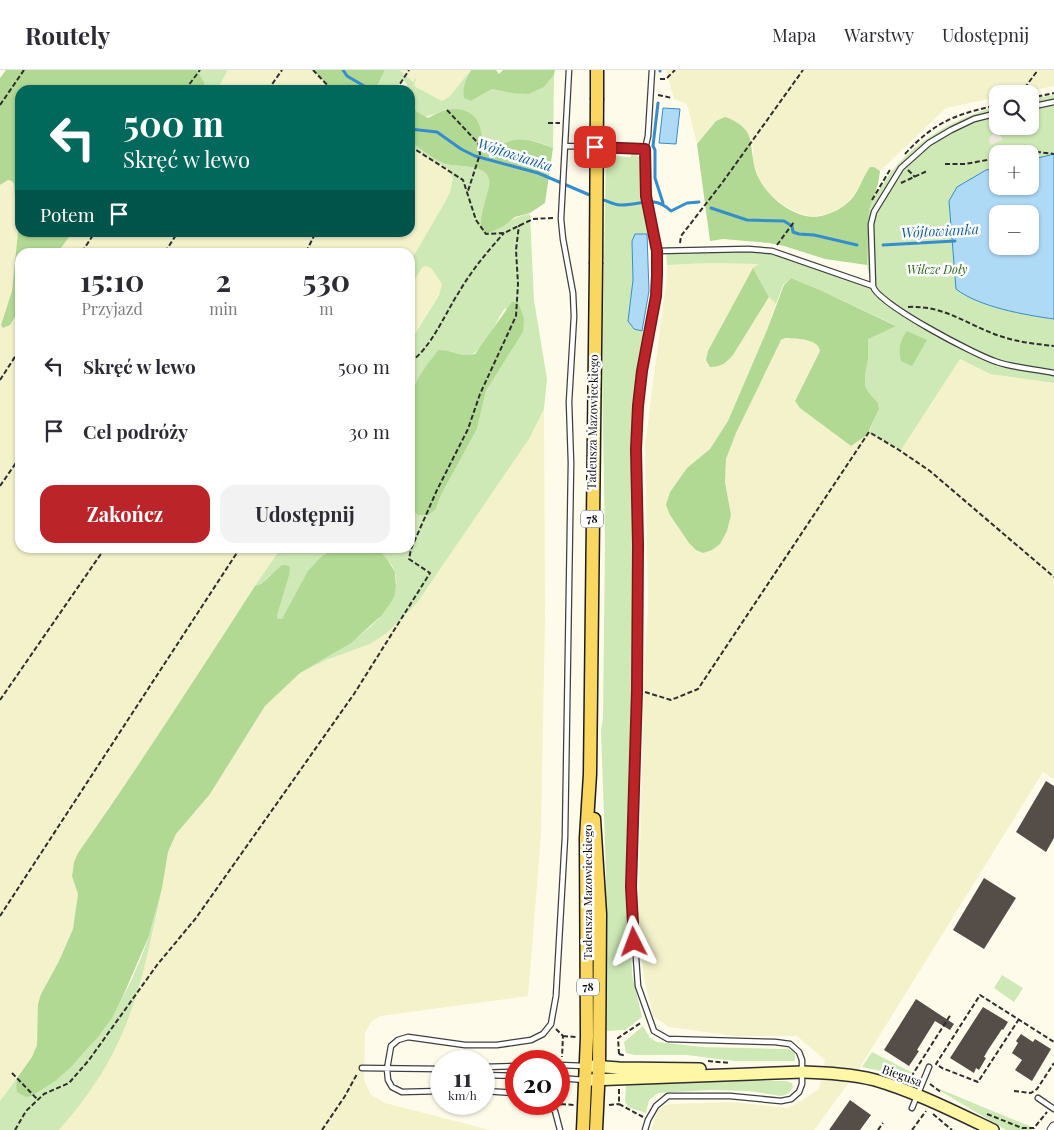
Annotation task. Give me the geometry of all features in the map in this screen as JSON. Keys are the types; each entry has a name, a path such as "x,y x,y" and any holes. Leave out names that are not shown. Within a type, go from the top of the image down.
{"main road":[{"name":"Tadeusza Mazowieckiego","path":"583,1130 593,1066 586,838 590,774 597,70"},
{"name":"Tadeusza Mazowieckiego","path":"592,1080 596,1130"}],"street":[{"path":"593,1066 756,1073"},
{"name":"Biegusa","path":"756,1073 802,1072 836,1074 874,1080 917,1096 990,1129"},
{"path":"592,1080 756,1073"}],"lane":[{"path":"430,1091 402,1092 392,1087 388,1080 387,1069 391,1046 398,1040 408,1037 465,1045 497,1045 531,1040 543,1034 551,1024 556,996 565,837 571,463 569,402 574,316 573,293 562,239 561,219 561,190 566,146 565,123 568,70"},
{"path":"645,1130 656,1106 668,1096 730,1096 781,1101 790,1099 799,1092 802,1084 802,1060 799,1052 790,1044 668,1039 654,1031 638,986 631,887 637,691 638,545 636,449 642,371 656,296 657,251 646,196 645,149 652,70"},
{"path":"1039,105 1054,102"},
{"path":"989,115 974,119 929,143 905,163 889,187 874,212 871,224 874,290 890,306 977,355 1002,364 1054,373"},
{"path":"566,146 645,149"},
{"path":"657,251 748,249 772,251 873,286"},
{"path":"570,1065 593,1066"},
{"path":"912,1108 929,1067"},
{"path":"362,1068 430,1069"},
{"path":"570,1079 592,1080"},
{"path":"1038,1098 1054,1109"},
{"path":"556,1115 560,1130"}],"path":[{"path":"0,105 24,70"},
{"path":"189,85 200,70"},
{"path":"272,85 282,70"},
{"path":"313,70 327,85"},
{"path":"399,85 409,70"},
{"path":"652,80 666,79 675,70"},
{"path":"679,252 681,236 722,183 803,70"},
{"path":"1027,85 1038,70"},
{"path":"651,93 672,98"},
{"path":"1039,96 1054,93"},
{"path":"900,159 912,146 945,120 958,114 989,106"},
{"path":"448,110 478,142 480,154 468,193"},
{"path":"548,123 565,123"},
{"path":"415,149 463,180 476,220 486,234 504,233"},
{"path":"1039,152 1054,154"},
{"path":"946,164 965,164 989,160"},
{"path":"870,204 878,187 894,165"},
{"path":"909,171 915,176"},
{"path":"889,187 927,171"},
{"path":"415,360 428,344 482,257 504,233 533,219 561,219"},
{"path":"772,251 794,222"},
{"path":"415,540 436,490 468,429 480,394 516,316 518,284 516,250 519,225"},
{"path":"85,248 92,237"},
{"path":"168,248 175,237"},
{"path":"890,306 938,309 1001,337 1054,346"},
{"path":"920,313 924,307"},
{"path":"0,380 15,357"},
{"path":"637,691 656,694 671,700 698,690 869,432 930,471 1054,577"},
{"path":"0,486 15,464"},
{"path":"0,700 102,553"},
{"path":"0,916 237,553"},
{"path":"15,1130 26,1111 44,1094 69,1083 89,1060 157,966 196,918 354,694 430,572 409,559 410,553"},
{"path":"1018,1019 978,1082 936,1064 980,995 1018,1019 1054,1042"},
{"path":"911,1077 951,1014"},
{"path":"1014,1091 1031,1093 1037,1089 1054,1062"},
{"path":"322,1130 346,1096 362,1068"},
{"path":"12,1073 38,1100"},
{"path":"912,1130 927,1110 952,1130"},
{"path":"878,1130 883,1122"}],"shaded area":[{"path":"228,70 312,70 327,85 220,85"},
{"path":"400,70 471,70 449,97 442,101 416,87 414,85 415,80 413,82"},
{"path":"666,70 1054,70 1054,86 1039,89 1039,85 989,85 989,99 946,108 880,171 870,167 845,206 831,213 814,217 799,213 783,205 768,193 758,178 753,161 753,147 743,127 716,121 697,144 687,104 674,99"},
{"path":"992,135 999,135 1003,140 990,145 989,139"},
{"path":"415,149 448,169 453,178 450,192 445,202 415,253 415,248 61,248 69,237 415,237"},
{"path":"8,180 12,181 15,188 15,237 17,237 12,291 1,325 15,315 15,553 278,553 147,753 78,853 74,862 78,894 73,929 59,961 41,994 37,1045 32,1057 0,1101 0,185"},
{"path":"710,263 760,264 726,363 769,297 776,304 767,330 728,421 710,449 687,468 670,492 720,544 727,531 731,515 725,482 726,459 736,433 779,342 784,338 812,341 820,347 820,351 795,401 851,446 869,432 901,450 960,359 990,374 1054,383 1054,779 1043,772 857,1072 814,1130 651,1130 658,1110 665,1105 671,1104 733,1102 787,1108 819,1089 825,1060 797,1036 734,1036 669,1027 653,1016 644,978 638,923 648,606 645,445 667,265"},
{"path":"425,266 431,268 442,284 442,289 415,334 415,279"},
{"path":"544,409 545,617 541,836 528,996 380,1016 371,1022 365,1033 364,1080 371,1095 385,1103 490,1130 59,1130 104,1068 123,1032 152,937 168,852 176,834 210,794 265,706 279,691 300,673 326,660 370,644 387,633 417,603 529,439"}],"green space":[{"path":"6,70 197,70 205,85 15,85 15,196 12,181 8,180 0,185 0,78"},
{"path":"197,70 228,70 220,85 205,85"},
{"path":"313,70 385,70 378,85 327,85"},
{"path":"385,70 400,70 413,82 417,76 414,85 407,85 402,79 398,85 378,85"},
{"path":"471,70 496,70 499,74 503,70 555,70 554,75 544,87 528,94 492,89 471,101 464,98 464,91"},
{"path":"470,71 464,91 465,98 471,101 492,89 511,93 544,87 554,75 553,148 527,139 510,141 496,147 491,147 472,115 463,111 450,110 428,116 419,115 415,111 415,86 442,101 449,97"},
{"name":"Wilcze Doły","path":"1054,95 1054,383 990,374 960,359 901,450 869,432 879,409 878,403 865,386 868,338 895,325 791,278 783,285 776,304 769,297 753,268 759,264 710,263 667,265 666,247 761,248 783,252 829,271 873,285 867,266 867,240 870,205 873,198 892,172 917,146 947,126 989,109 989,135 1039,135 1039,98"},
{"path":"451,109 469,113 476,118 483,138 491,147 521,139 553,148 545,203 530,213 515,217 504,226 484,235 481,217 489,186 489,178 480,169 449,165 430,156 415,145 415,110 428,118"},
{"path":"725,117 733,120 747,131 755,169 763,186 789,210 805,216 817,217 826,215 842,207 853,197 870,167 880,171 878,184 869,210 867,265 825,259 769,243 723,239 710,241 697,144 716,121"},
{"path":"415,145 443,163 480,169 489,178 489,186 481,217 484,235 517,217 530,214 534,300 547,379 544,409 529,439 417,603 387,633 370,644 326,660 300,673 363,633 378,619 389,604 396,589 395,572 390,562 382,553 415,553 415,501 436,509 441,495 477,429 486,391 523,332 505,308 488,337 477,351 462,357 438,350 421,374 415,388 415,334 439,295 442,284 431,268 425,266 415,279 415,253 450,192 453,178 448,169 415,149"},
{"path":"631,153 639,157 650,232 647,234 635,234 632,241 633,280 628,321 633,329 642,331 644,335 632,422 633,662 627,860 632,974 642,1017 625,1030 607,1031 606,874 601,730 603,718 605,542 602,369 606,156 631,157"},
{"path":"17,237 69,237 61,248 16,248"},
{"path":"15,262 15,316 10,325 3,328 1,325 12,291"},
{"path":"753,268 769,297 733,355 723,364 710,367 706,360 708,351"},
{"path":"791,278 896,326 868,339 865,386 878,403 879,409 867,435 851,446 800,408 795,401 820,351 819,347 806,340 785,338 781,340 736,433 726,459 725,482 731,515 727,531 720,544 712,550 703,553 696,550 689,543 670,515 666,505 670,492 687,468 710,449 728,421 784,285"},
{"path":"512,302 518,302 524,318 523,332 486,391 477,429 441,495 436,509 428,515 418,515 415,512 415,385 423,370 438,350 465,355 475,354"},
{"path":"907,331 927,340 912,366 901,361 900,357 900,345"},
{"path":"278,553 327,553 322,556 282,619 278,619 277,616 289,576 270,575 261,584 255,586"},
{"path":"327,553 382,553 395,572 396,587 394,597 382,615 351,643 300,673 265,706 210,794 176,834 168,852 162,888 149,936 112,1018 71,1067 55,1081 32,1096 26,1097 17,1092 17,1078 32,1057 37,1045 38,1004 41,994 59,961 73,929 78,894 72,876 74,862 78,853 146,754 255,586 261,584 282,565 290,567 277,616 278,619 282,619 308,571"},
{"path":"162,888 138,991 115,1049 97,1081 59,1130 0,1130 0,1101 17,1078 16,1085 32,1096 72,1065 104,1027 118,1006 140,961"},
{"path":"1002,975 1023,988 1014,1002 994,988"},
{"path":"643,1026 650,1038 657,1042 702,1047 784,1049 795,1053 795,1061 734,1061 687,1055 635,1055 626,1053 624,1042"},
{"path":"872,1052 913,1073 894,1074 862,1067"},
{"path":"700,1080 786,1081 792,1083 793,1087 788,1094 781,1096 749,1091 711,1090 658,1093 649,1100 646,1113 628,1107 625,1101 626,1086"},
{"path":"931,1086 1034,1128 1032,1130 1006,1130"}],"water":[{"path":"663,108 680,109 676,144 659,143"},
{"path":"1054,154 1054,319 989,305 977,301 956,289 949,201 957,187 989,169 989,195 1039,195 1039,158"},
{"path":"635,234 647,234 649,291 642,331 634,329 628,321 633,280 632,241"}],"building":[{"path":"1046,781 1054,786 1054,838 1046,852 1016,832"},
{"path":"984,878 1016,898 984,949 953,930"},
{"path":"916,999 954,1024 950,1030 935,1021 909,1066 884,1050"},
{"path":"983,1007 1008,1022 988,1050 979,1070 976,1068 974,1073 950,1058"},
{"path":"1021,1034 1033,1042 1035,1039 1051,1049 1032,1081 1015,1070 1022,1060 1012,1053 1018,1043 1016,1041"},
{"path":"850,1100 871,1115 860,1130 829,1130"}],"waterway":[{"name":"Wójtowianka","path":"343,70 347,76 362,85"},
{"path":"658,103 653,146 655,150 655,178 663,203"},
{"name":"Wójtowianka","path":"415,130 437,132 461,149 475,156 538,173 592,196"},
{"name":"Wójtowianka","path":"601,199 620,205 646,202 658,203 671,211 687,203 699,202"},
{"name":"Wójtowianka","path":"711,208 747,220 784,221 792,226 793,232 799,234 814,235 857,245"},
{"name":"Wójtowianka","path":"883,245 955,241"}],"route":[{"path":"595,147 645,149 646,196 657,251 656,296 642,371 636,449 638,545 637,691 631,887 634,942"}]}
